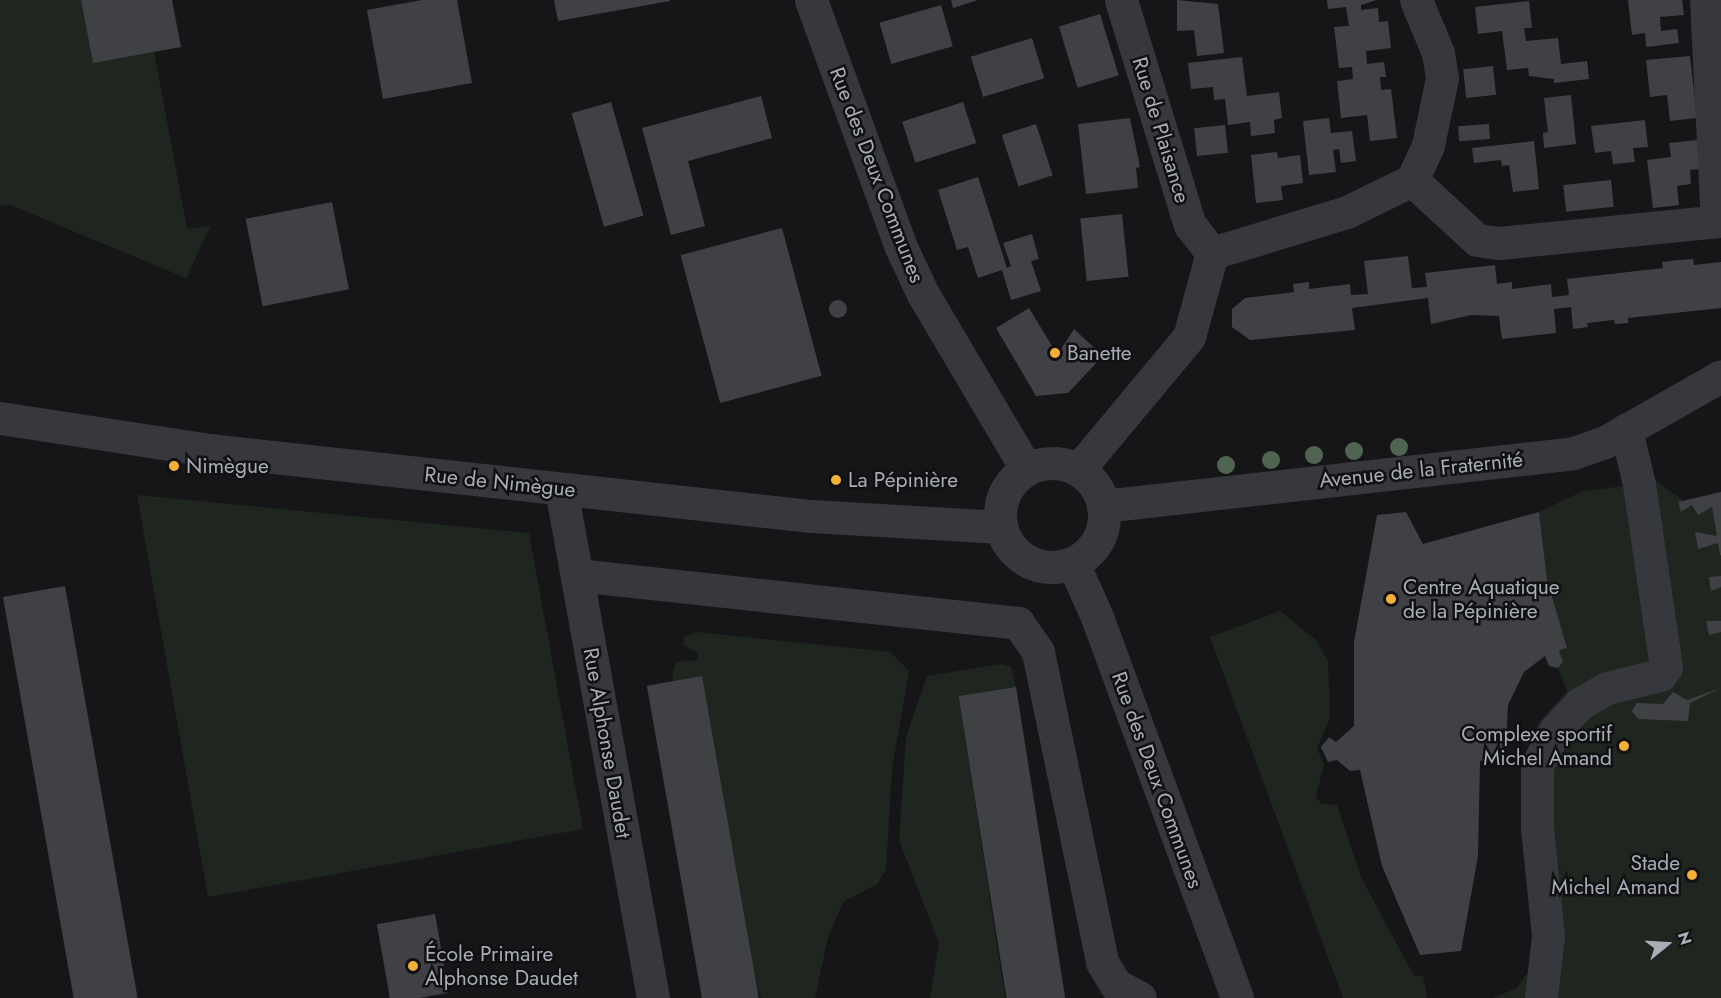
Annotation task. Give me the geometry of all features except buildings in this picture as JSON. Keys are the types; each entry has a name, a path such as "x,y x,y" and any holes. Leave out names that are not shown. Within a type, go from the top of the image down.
{"street":[{"name":"Rue des Deux Communes","path":"811,0 900,245 923,294 1027,470"},
{"name":"Rue de Plaisance","path":"1121,0 1190,225 1212,253"},
{"path":"1078,470 1189,337 1212,253 1347,212 1412,180 1428,145 1442,78 1438,53 1416,0"},
{"path":"1412,180 1477,240 1499,243 1719,221 1707,0"},
{"name":"Avenue de la Fraternité","path":"1103,506 1574,453 1626,430 1721,376"},
{"name":"Rue de Nimègue","path":"0,418 210,450 561,489 811,516 1002,527"},
{"path":"1541,998 1548,936 1536,828 1537,765 1556,729 1578,704 1607,688 1660,675 1666,667 1641,496 1626,430"},
{"path":"1055,463 1078,470 1096,488 1103,506 1097,541 1073,563 1041,566 1025,559 1014,550 1002,527 1001,505 1007,489 1027,470 1055,463"},
{"name":"Rue Alphonse Daudet","path":"561,489 653,998"},
{"name":"Rue des Deux Communes","path":"1073,563 1094,608 1237,998"},
{"path":"577,575 1018,623 1038,652 1102,962 1116,985 1140,998"}],"shaded area":[{"path":"0,0 81,0 93,62 154,51 187,229 211,225 186,278 10,205 0,206"},
{"name":"Complexe sportif Michel Amand","path":"1658,482 1684,501 1721,492 1721,998 1493,998 1517,988 1528,972 1533,951 1521,773 1538,724 1567,691 1558,668 1563,662 1559,650 1567,648 1547,579 1539,512 1583,491"},
{"path":"137,495 529,533 583,829 208,897"},
{"path":"1280,611 1315,639 1328,661 1330,717 1317,748 1324,765 1316,796 1321,804 1337,805 1362,879 1414,976 1423,976 1427,998 1343,998 1210,637"},
{"path":"697,632 890,652 909,671 892,769 886,870 877,884 843,902 828,938 815,998 761,998 672,675 676,662 697,660 698,653 683,645 684,637"},
{"path":"1000,664 1011,667 1016,687 959,696 1005,998 930,998 939,943 899,840 906,737 927,676"}],"place":[{"name":"Banette","path":"1055,353"},
{"name":"Nimègue","path":"174,466"},
{"name":"La Pépinière","path":"836,480"},
{"name":"Centre Aquatique de la Pépinière","path":"1391,599"},
{"name":"Complexe sportif Michel Amand","path":"1624,746"},
{"name":"Stade Michel Amand","path":"1692,875"},
{"name":"École Primaire Alphonse Daudet","path":"413,966"}]}
